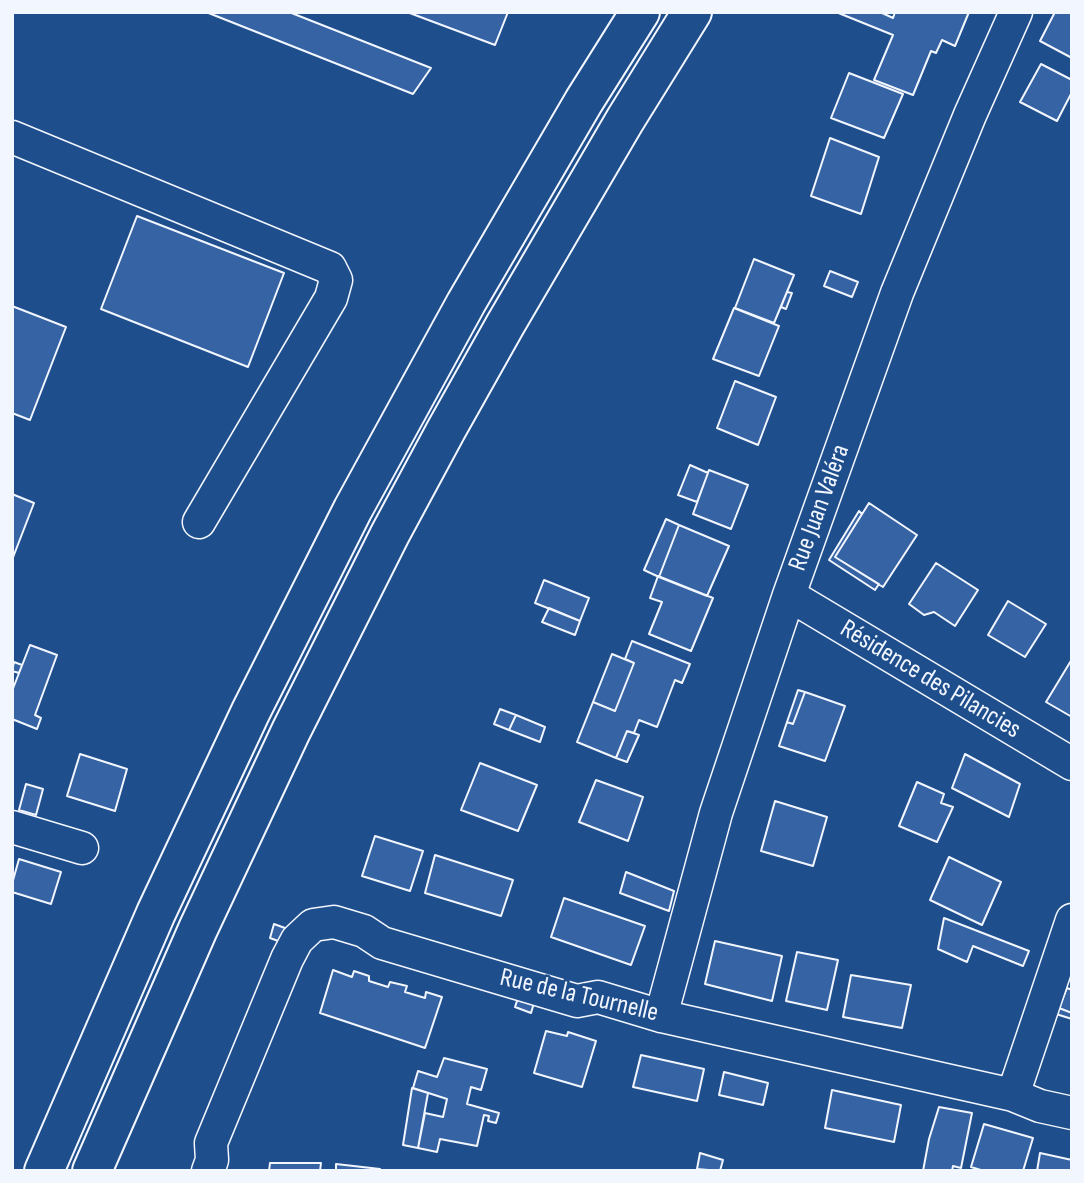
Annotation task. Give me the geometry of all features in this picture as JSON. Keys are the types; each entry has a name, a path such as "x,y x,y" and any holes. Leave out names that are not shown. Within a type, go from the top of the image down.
{"highway":[{"path":"44,1171 156,913 251,711 347,521 466,303 584,101 640,12"},
{"path":"92,1171 198,929 267,780 390,534 505,326 625,120 692,12"}],"street":[{"name":"Rue Juan Valéra","path":"661,1016 716,813 789,595 897,293 970,115 1016,12"},
{"path":"12,137 330,268 336,280 331,298 199,522"},
{"name":"Résidence des Pilancies","path":"789,595 1072,764"},
{"path":"12,827 82,848"},
{"path":"1013,1095 1072,920"},
{"name":"Rue de la Tournelle","path":"208,1171 212,1160 211,1143 286,959 297,940 313,925 334,922 364,931 382,943 577,1001 598,997 661,1016 1013,1095 1040,1107 1072,1114"}],"building":[{"path":"206,12 289,12 431,68 413,94"},
{"path":"407,12 508,12 495,45"},
{"path":"836,12 880,12 893,18 895,12 969,12 955,46 942,40 936,53 931,51 913,95 874,80 893,35"},
{"path":"1055,12 1072,14 1072,58 1040,41"},
{"path":"1041,64 1072,80 1072,92 1057,121 1020,102"},
{"path":"849,73 903,94 884,138 831,118"},
{"path":"830,138 879,157 861,214 811,196"},
{"path":"137,216 284,273 248,367 101,309"},
{"path":"754,259 794,275 774,323 735,308"},
{"path":"830,271 858,282 852,297 824,286"},
{"path":"787,292 792,293 786,309 781,307"},
{"path":"12,306 66,327 30,420 12,413"},
{"path":"734,308 779,326 759,376 713,359"},
{"path":"735,381 776,397 758,445 717,428"},
{"path":"690,465 708,473 697,502 678,495"},
{"path":"709,470 748,485 731,529 693,514"},
{"path":"12,494 34,503 12,560"},
{"path":"869,503 917,535 883,587 835,557"},
{"path":"859,511 862,514 835,557 879,584 875,590 829,560"},
{"path":"666,519 679,525 659,577 644,570"},
{"path":"679,525 729,546 707,596 659,577"},
{"path":"936,563 978,590 955,626 934,612 924,615 909,604"},
{"path":"658,576 713,598 691,651 649,634 662,602 650,598"},
{"path":"544,580 589,598 580,621 535,603"},
{"path":"1008,601 1046,624 1025,657 988,635"},
{"path":"549,608 580,621 575,635 542,622"},
{"path":"632,641 690,664 682,683 675,680 657,727 639,720 634,733 627,731 616,758 577,742 593,702 615,711 634,663 625,659"},
{"path":"30,645 57,655 35,715 41,718 37,729 12,719 12,691"},
{"path":"612,654 634,663 615,711 593,702"},
{"path":"1072,659 1072,717 1046,702"},
{"path":"14,662 22,665 19,673 12,671"},
{"path":"798,690 805,692 793,724 787,722"},
{"path":"805,692 845,706 825,761 779,746 787,722 793,724"},
{"path":"500,709 516,715 509,730 494,724"},
{"path":"516,715 545,727 540,742 509,730"},
{"path":"627,731 639,735 627,762 616,758"},
{"path":"80,754 127,769 115,811 67,796"},
{"path":"965,754 1020,784 1009,817 952,788"},
{"path":"480,763 537,785 518,831 461,810"},
{"path":"596,780 643,797 628,841 579,822"},
{"path":"917,782 944,794 941,803 953,807 937,842 899,826"},
{"path":"26,784 43,789 36,815 19,810"},
{"path":"775,801 827,817 813,866 761,851"},
{"path":"375,836 423,851 410,891 362,876"},
{"path":"435,855 513,880 501,916 425,893"},
{"path":"949,857 1001,882 982,925 930,900"},
{"path":"19,859 61,872 51,904 12,892"},
{"path":"626,872 674,891 669,911 620,893"},
{"path":"564,898 645,926 631,965 551,937"},
{"path":"944,918 1029,951 1023,966 973,946 967,962 938,949"},
{"path":"274,924 285,928 281,942 270,938"},
{"path":"715,941 782,956 772,1001 705,984"},
{"path":"797,952 838,960 827,1010 786,1001"},
{"path":"333,970 352,977 354,971 369,976 369,981 388,987 390,982 407,986 405,992 425,998 426,992 442,997 425,1048 320,1013"},
{"path":"851,975 911,985 902,1028 843,1017"},
{"path":"1067,988 1072,990 1072,1013 1059,1008"},
{"path":"521,989 537,993 531,1013 515,1007"},
{"path":"1059,1008 1072,1013 1072,1019 1056,1014"},
{"path":"546,1031 567,1036 568,1032 596,1041 582,1087 534,1073"},
{"path":"641,1055 704,1069 697,1101 633,1087"},
{"path":"444,1058 487,1069 481,1090 471,1087 467,1104 499,1113 496,1123 488,1121 489,1116 484,1115 477,1146 440,1139 437,1152 418,1148 425,1113 443,1117 447,1099 413,1088 418,1071 437,1077"},
{"path":"724,1072 768,1083 763,1105 719,1095"},
{"path":"412,1088 428,1093 418,1148 403,1145"},
{"path":"832,1090 901,1105 894,1142 825,1128"},
{"path":"939,1107 972,1113 961,1168 953,1166 952,1171 923,1171 929,1139"},
{"path":"984,1124 1033,1138 1023,1171 984,1171 971,1167"},
{"path":"700,1153 723,1160 720,1171 697,1169"},
{"path":"1040,1153 1072,1160 1072,1171 1037,1171"},
{"path":"270,1163 321,1163 320,1171 269,1171"},
{"path":"336,1164 380,1169 336,1171"}]}
